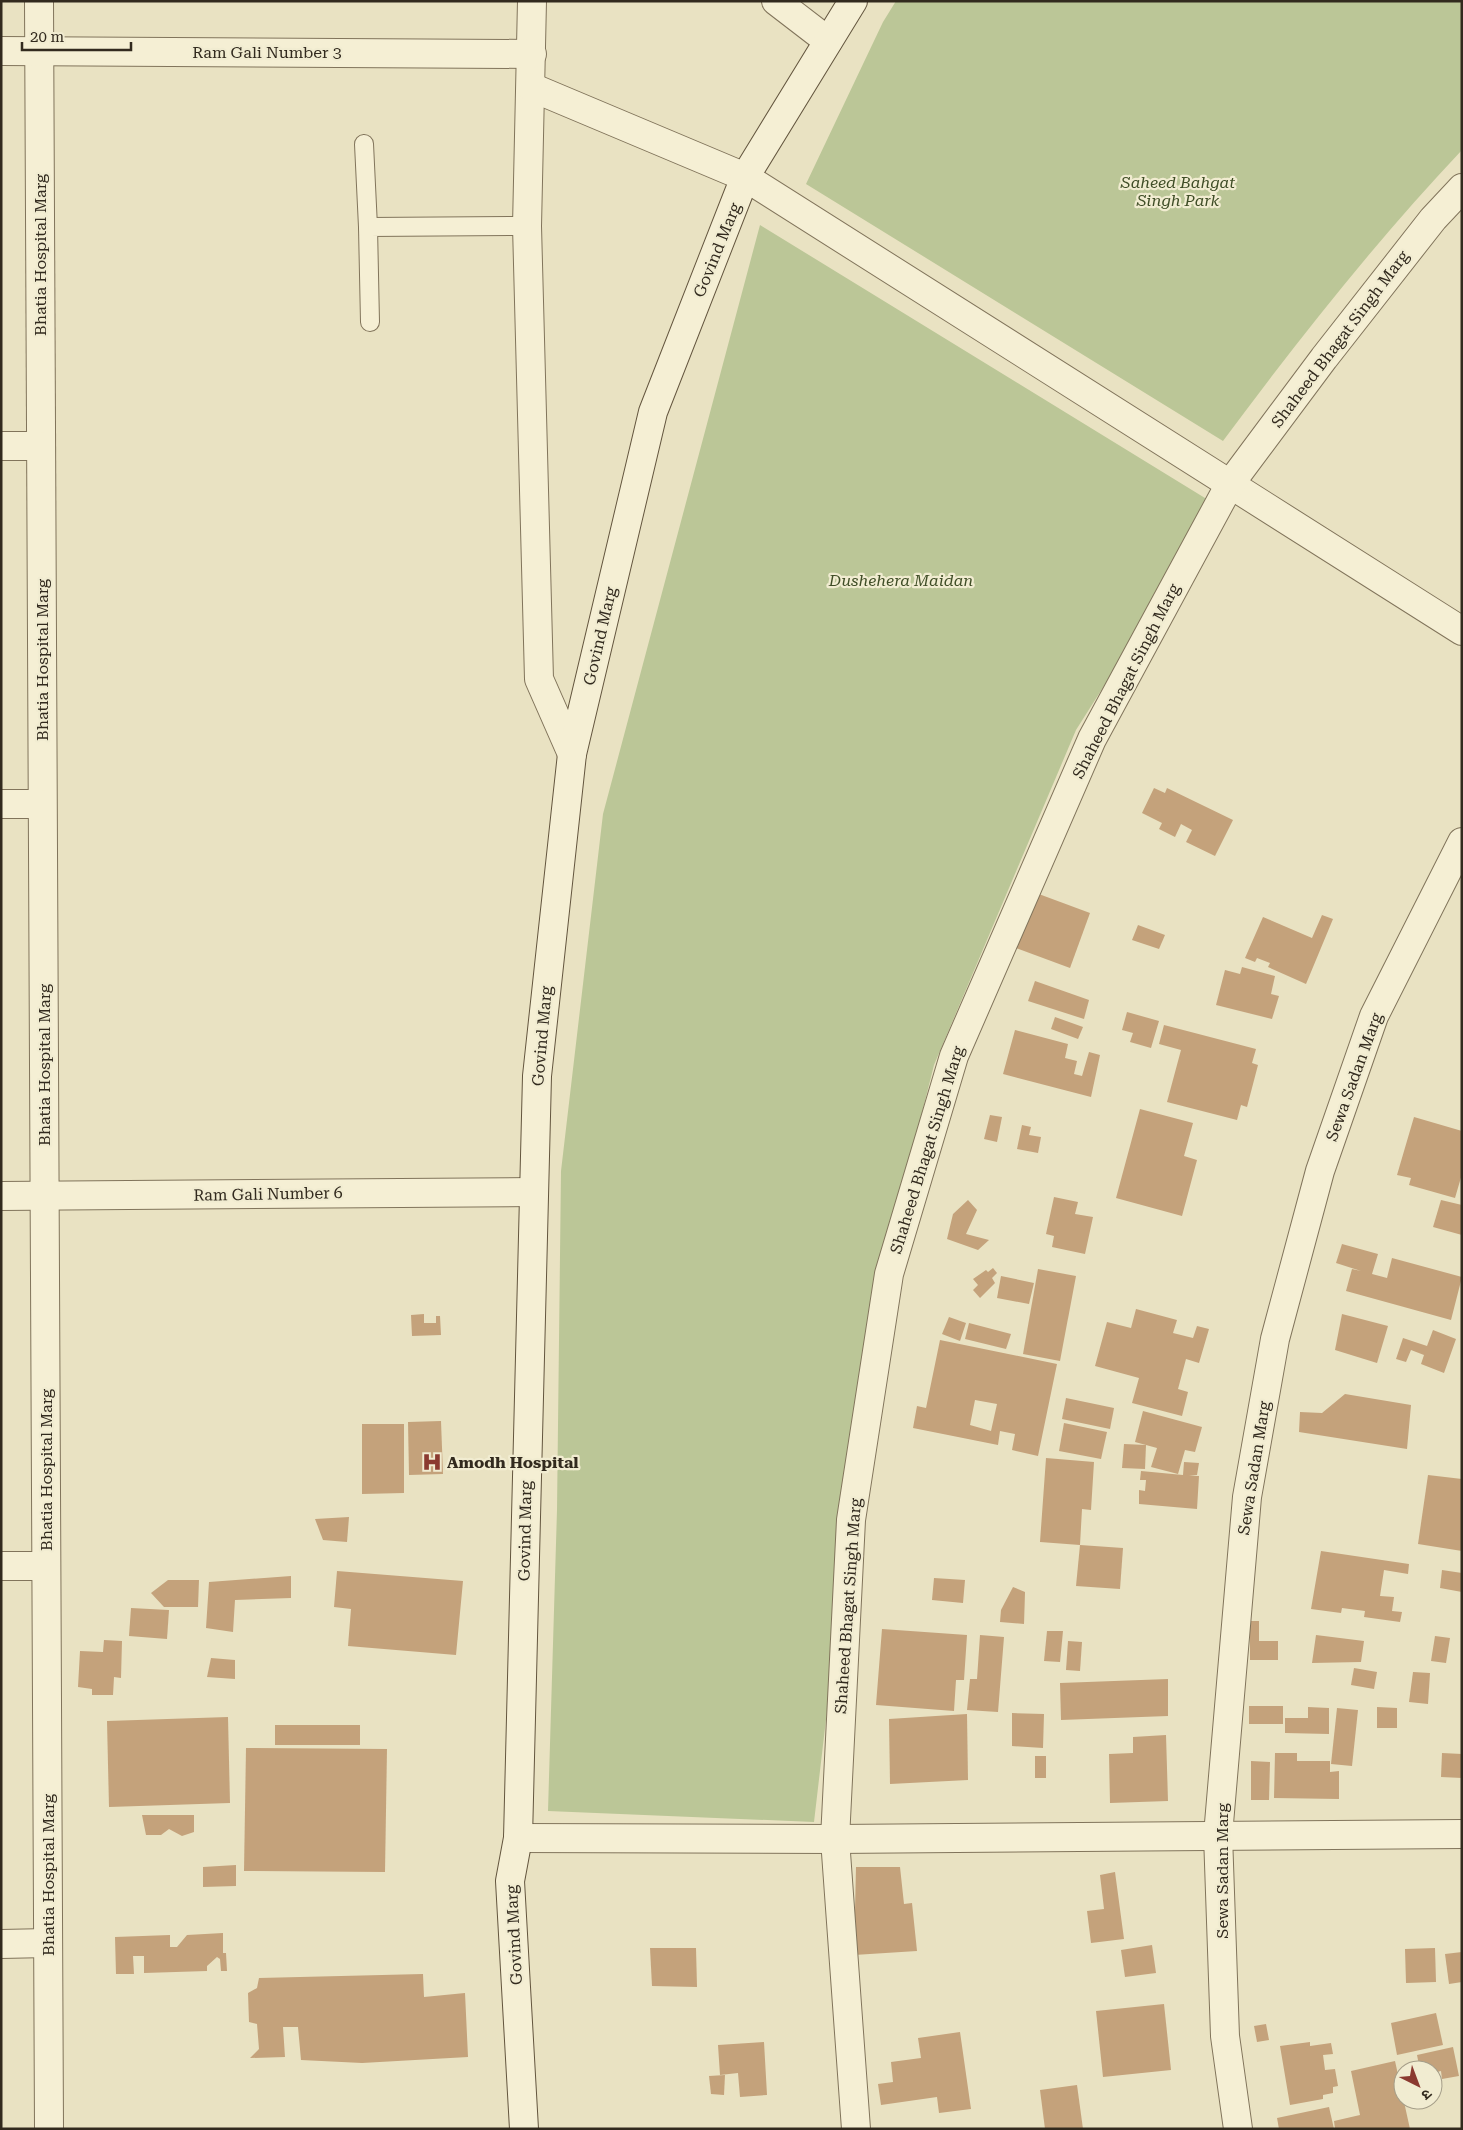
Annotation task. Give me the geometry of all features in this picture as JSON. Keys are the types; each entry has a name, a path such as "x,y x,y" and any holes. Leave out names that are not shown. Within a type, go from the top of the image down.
{"street":[{"name":"Bhatia Hospital Marg","path":"39,1 49,2129"},
{"path":"532,1 527,226 539,679 572,754"},
{"path":"776,1 828,41"},
{"name":"Govind Marg","path":"524,2129 510,1880 518,1838 537,1076 572,754 652,412 746,177 853,1"},
{"name":"Ram Gali Number 3","path":"1,51 532,54"},
{"path":"531,87 746,177 1462,631"},
{"name":"Shaheed Bhagat Singh Marg","path":"856,2129 835,1839 851,1520 889,1274 958,1047 1092,739 1230,484 1420,234 1462,188"},
{"path":"1,446 41,446"},
{"path":"1,804 42,804"},
{"name":"Sewa Sadan Marg","path":"1238,2129 1225,2036 1218,1835 1247,1497 1275,1339 1320,1171 1374,1016 1462,842"},
{"name":"Ram Gali Number 6","path":"1,1196 534,1192"},
{"path":"1,1566 46,1566"},
{"path":"518,1838 835,1839 1462,1834"},
{"path":"1,1944 48,1943"}],"lane":[{"path":"364,144 370,322"},
{"path":"368,227 527,226"}],"green space":[{"name":"Saheed Bahgat Singh Park","path":"896,1 1462,1 1462,150 1368,255 1223,441 806,184 883,22"},
{"name":"Dushehera Maidan","path":"760,225 1218,506 1076,730 934,1065 898,1208 841,1591 814,1822 548,1811 557,1510 561,1171 603,814"}],"building":[{"path":"1154,788 1165,793 1167,788 1233,820 1215,856 1186,842 1192,830 1181,824 1175,837 1159,829 1162,823 1142,813"},
{"path":"1028,890 1090,913 1070,968 1008,945"},
{"path":"1322,915 1333,919 1306,984 1268,967 1270,963 1257,958 1255,962 1245,958 1263,917 1312,938"},
{"path":"1138,925 1165,935 1159,949 1132,940"},
{"path":"1242,967 1275,976 1271,994 1279,996 1272,1019 1216,1005 1225,970 1240,974"},
{"path":"1035,981 1089,1000 1084,1019 1028,1001"},
{"path":"1127,1012 1159,1021 1151,1048 1130,1042 1133,1033 1122,1030"},
{"path":"1055,1017 1083,1027 1078,1039 1051,1029"},
{"path":"1164,1025 1256,1049 1252,1063 1258,1065 1247,1107 1241,1105 1237,1120 1167,1102 1181,1050 1159,1044"},
{"path":"1015,1030 1068,1044 1065,1058 1077,1061 1074,1074 1082,1076 1089,1052 1100,1055 1091,1097 1003,1074"},
{"path":"1140,1109 1193,1123 1184,1156 1197,1160 1182,1216 1116,1198"},
{"path":"990,1115 1002,1117 997,1142 984,1139"},
{"path":"1414,1117 1462,1131 1462,1174 1455,1198 1409,1185 1411,1178 1397,1175"},
{"path":"1022,1125 1031,1127 1029,1135 1041,1137 1038,1153 1017,1149"},
{"path":"1054,1197 1078,1202 1075,1214 1093,1217 1085,1254 1052,1247 1054,1236 1046,1234"},
{"path":"968,1200 977,1210 966,1234 989,1240 978,1250 947,1239 953,1214"},
{"path":"1441,1200 1462,1205 1462,1235 1433,1227"},
{"path":"1342,1244 1378,1254 1372,1274 1387,1278 1392,1258 1462,1277 1451,1320 1346,1291 1352,1269 1361,1271 1336,1263"},
{"path":"993,1268 997,1273 992,1278 995,1283 980,1298 973,1290 978,1285 973,1279 986,1270 988,1272"},
{"path":"1038,1269 1076,1276 1060,1361 1023,1354"},
{"path":"1001,1276 1034,1283 1029,1304 997,1298"},
{"path":"1136,1309 1177,1320 1173,1333 1193,1338 1197,1326 1209,1329 1199,1363 1186,1359 1178,1389 1188,1392 1182,1416 1132,1403 1139,1378 1095,1366 1107,1322 1131,1328"},
{"path":"424,1314 424,1323 436,1323 436,1316 440,1316 441,1335 412,1336 411,1315"},
{"path":"1342,1314 1388,1326 1377,1363 1335,1350"},
{"path":"949,1317 966,1323 960,1341 942,1334"},
{"path":"969,1323 1011,1334 1006,1349 965,1339"},
{"path":"1433,1330 1456,1339 1444,1373 1421,1364 1424,1355 1411,1350 1406,1362 1396,1359 1403,1338 1427,1346"},
{"path":"940,1340 1057,1364 1038,1456 1012,1450 1015,1434 1000,1431 998,1445 913,1428 917,1406 926,1408","holes":["975,1400 997,1404 991,1431 970,1425"]},
{"path":"1345,1394 1411,1405 1407,1449 1299,1432 1300,1412 1322,1413"},
{"path":"1066,1398 1114,1408 1110,1429 1062,1419"},
{"path":"1143,1411 1202,1427 1195,1452 1185,1450 1178,1474 1151,1467 1157,1448 1135,1442"},
{"path":"441,1421 443,1474 409,1475 408,1422"},
{"path":"1064,1423 1107,1432 1101,1459 1059,1451"},
{"path":"362,1424 404,1424 404,1493 362,1494"},
{"path":"1124,1444 1146,1445 1145,1469 1122,1468"},
{"path":"1046,1458 1094,1462 1091,1510 1082,1509 1080,1545 1040,1542"},
{"path":"1184,1462 1199,1463 1197,1475 1189,1476 1199,1476 1197,1509 1139,1504 1139,1490 1145,1491 1146,1480 1140,1480 1141,1471 1183,1475"},
{"path":"1428,1475 1462,1479 1462,1551 1418,1544"},
{"path":"349,1517 347,1542 323,1540 315,1519"},
{"path":"1080,1545 1123,1548 1120,1589 1076,1586"},
{"path":"1321,1551 1409,1564 1408,1574 1384,1570 1380,1596 1394,1597 1392,1611 1402,1612 1400,1622 1364,1617 1365,1611 1342,1608 1341,1613 1311,1609"},
{"path":"1442,1570 1462,1573 1462,1592 1440,1588"},
{"path":"337,1571 463,1581 456,1655 348,1646 351,1609 334,1607"},
{"path":"291,1576 291,1598 235,1600 233,1632 206,1628 209,1582"},
{"path":"934,1578 965,1580 963,1603 932,1600"},
{"path":"168,1580 199,1580 198,1607 164,1607 151,1593"},
{"path":"1013,1587 1025,1592 1024,1624 1000,1622 1001,1610"},
{"path":"131,1608 169,1610 167,1639 129,1636"},
{"path":"1250,1621 1259,1621 1259,1641 1278,1641 1278,1660 1250,1660"},
{"path":"882,1629 967,1635 964,1680 956,1680 954,1711 876,1705"},
{"path":"1047,1631 1063,1631 1060,1662 1044,1661"},
{"path":"980,1635 1004,1637 998,1712 967,1710 970,1679 977,1679"},
{"path":"1316,1635 1364,1641 1361,1662 1312,1663"},
{"path":"1435,1636 1450,1638 1446,1663 1431,1661"},
{"path":"104,1640 122,1641 121,1678 114,1677 113,1695 92,1695 92,1689 78,1687 80,1651 103,1652"},
{"path":"1068,1641 1082,1642 1080,1671 1066,1670"},
{"path":"211,1658 235,1660 235,1679 207,1677"},
{"path":"1354,1668 1377,1672 1374,1689 1351,1685"},
{"path":"1413,1672 1430,1673 1428,1704 1409,1702"},
{"path":"1168,1679 1168,1716 1061,1720 1060,1683"},
{"path":"1249,1706 1283,1706 1283,1724 1249,1724"},
{"path":"1308,1707 1329,1708 1329,1734 1285,1733 1285,1718 1308,1718"},
{"path":"1377,1707 1397,1708 1397,1728 1377,1728"},
{"path":"1337,1708 1358,1710 1352,1766 1331,1764"},
{"path":"1012,1713 1044,1714 1043,1748 1012,1746"},
{"path":"967,1714 968,1780 890,1784 889,1719"},
{"path":"228,1717 230,1803 109,1807 107,1721"},
{"path":"275,1725 360,1725 360,1745 275,1745"},
{"path":"1166,1735 1168,1801 1110,1803 1109,1754 1133,1753 1133,1737"},
{"path":"246,1748 387,1749 385,1872 244,1871"},
{"path":"1275,1753 1297,1753 1297,1761 1330,1761 1330,1772 1339,1771 1339,1799 1274,1798"},
{"path":"1442,1753 1462,1754 1462,1778 1441,1777"},
{"path":"1035,1756 1046,1756 1046,1778 1035,1778"},
{"path":"1251,1761 1270,1762 1269,1800 1251,1800"},
{"path":"142,1815 194,1815 194,1832 182,1836 169,1829 161,1835 146,1835"},
{"path":"236,1865 236,1886 203,1887 203,1867"},
{"path":"856,1867 900,1867 904,1904 912,1903 917,1951 854,1955"},
{"path":"1115,1872 1124,1939 1091,1943 1087,1911 1104,1909 1100,1875"},
{"path":"223,1933 223,1953 226,1953 227,1971 221,1971 220,1959 217,1957 207,1966 207,1971 144,1973 144,1956 133,1956 134,1974 116,1974 115,1937 170,1935 170,1947 177,1947 187,1935"},
{"path":"1152,1945 1156,1973 1125,1977 1121,1950"},
{"path":"650,1948 696,1948 697,1987 652,1986"},
{"path":"1435,1948 1436,1982 1406,1983 1405,1949"},
{"path":"1462,1952 1462,1982 1449,1984 1445,1954"},
{"path":"423,1974 424,1997 465,1993 468,2057 362,2063 301,2060 298,2027 283,2027 285,2057 250,2058 259,2049 257,2024 249,2022 248,1993 257,1988 259,1978"},
{"path":"1164,2004 1171,2070 1103,2077 1096,2011"},
{"path":"1436,2013 1443,2045 1397,2055 1391,2023"},
{"path":"1266,2024 1269,2040 1257,2042 1254,2026"},
{"path":"960,2032 971,2109 939,2113 937,2097 881,2105 878,2084 893,2082 891,2062 921,2058 918,2038"},
{"path":"764,2042 767,2095 740,2097 738,2073 720,2075 718,2045"},
{"path":"1310,2042 1310,2046 1331,2043 1333,2054 1323,2055 1325,2070 1335,2069 1338,2086 1333,2087 1333,2093 1323,2095 1323,2099 1290,2105 1280,2046"},
{"path":"1453,2047 1459,2076 1443,2079 1443,2060 1418,2060 1417,2055"},
{"path":"1393,2061 1393,2110 1406,2110 1410,2129 1335,2129 1334,2121 1360,2115 1351,2071"},
{"path":"725,2075 724,2095 711,2094 709,2076"},
{"path":"1077,2085 1083,2129 1045,2129 1040,2090"},
{"path":"1329,2107 1334,2129 1279,2129 1277,2118"}],"place":[{"name":"Amodh Hospital","path":"432,1462"}]}
